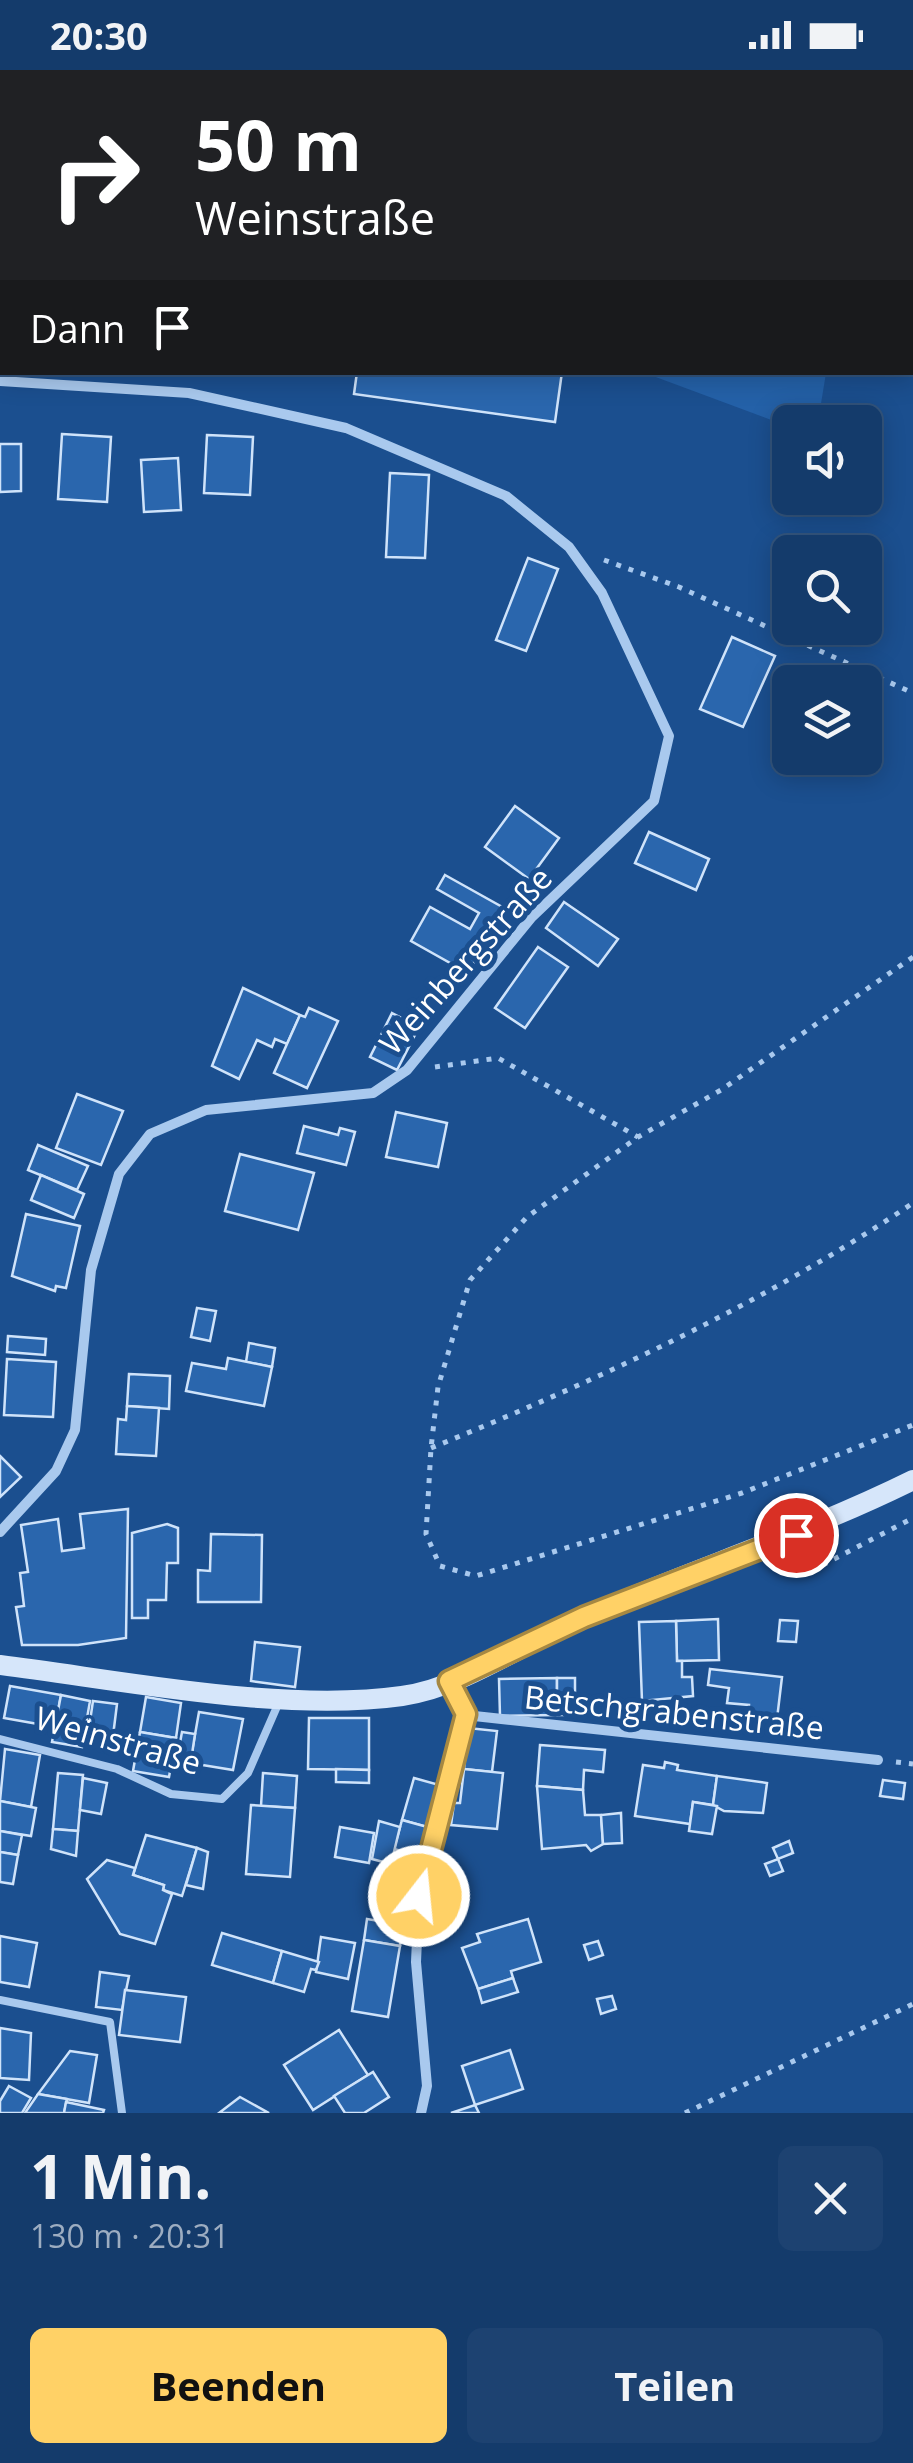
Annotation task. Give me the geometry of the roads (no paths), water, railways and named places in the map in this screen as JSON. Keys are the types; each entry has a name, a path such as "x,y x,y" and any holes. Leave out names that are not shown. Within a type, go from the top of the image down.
{"main road":[{"name":"Weinstraße","path":"0,1665 280,1699 372,1700 407,1696 449,1681 584,1617 796,1535 913,1480"}],"street":[{"name":"Weinbergstraße","path":"0,380 189,393 346,428 506,496 569,547 602,593 669,736 654,801 531,918 407,1070 374,1093 206,1110 150,1134 120,1174 91,1270 76,1430 56,1471 0,1532"},
{"path":"421,2113 426,2086 416,1962 419,1896 466,1714 449,1681"},
{"name":"Betschgrabenstraße","path":"466,1714 878,1760"}],"lane":[{"name":"Weinstraße","path":"0,1738 117,1769 171,1794 222,1799 248,1773 280,1699"},
{"path":"0,2000 110,2022 122,2113"}]}
